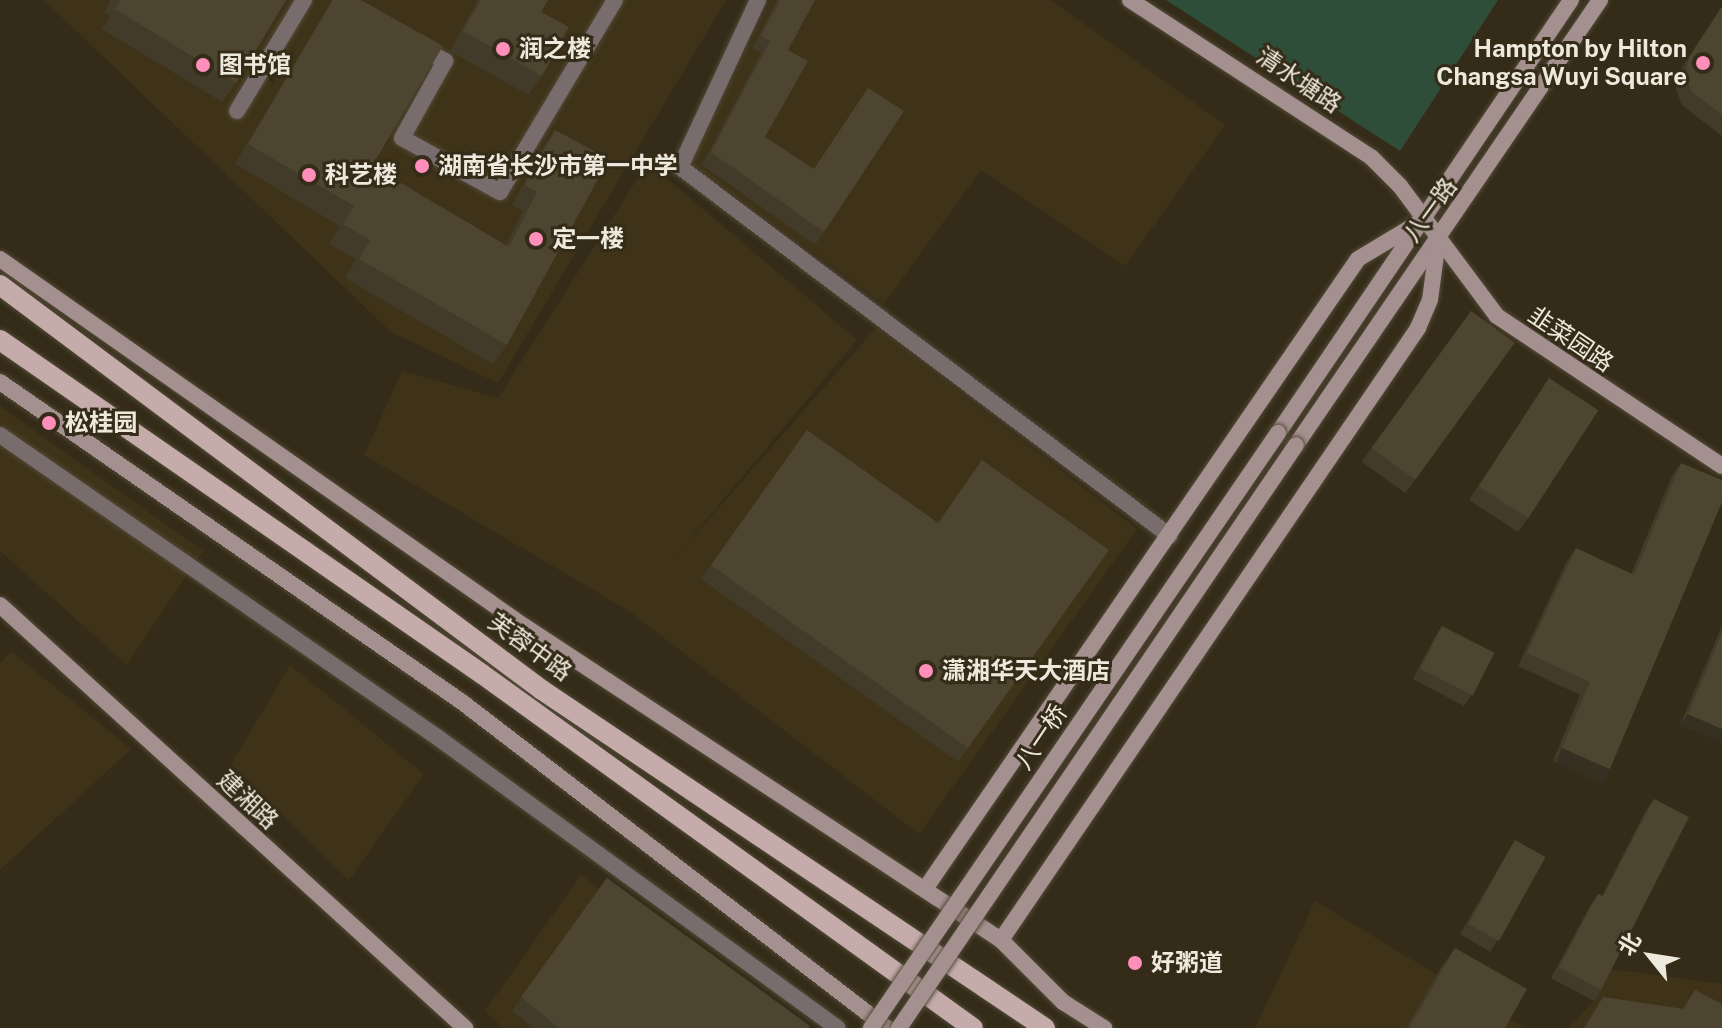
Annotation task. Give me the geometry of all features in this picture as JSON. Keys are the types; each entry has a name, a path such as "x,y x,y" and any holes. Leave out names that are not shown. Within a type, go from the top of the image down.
{"main road":[{"name":"芙蓉中路","path":"0,285 542,690 1045,1028"},
{"name":"芙蓉中路","path":"0,340 482,674 973,1028"}],"street":[{"path":"237,111 304,0"},
{"path":"403,38 445,61 402,138 500,192 615,0"},
{"path":"758,0 680,167 1170,536"},
{"name":"清水塘路","path":"1130,0 1371,157 1423,220"},
{"name":"八一路","path":"1278,433 1571,0"},
{"name":"八一路","path":"1296,445 1600,0"},
{"path":"925,889 1358,259 1423,220"},
{"name":"韭菜园路","path":"1423,220 1497,316 1722,466"},
{"path":"1001,940 1418,328 1430,300 1438,240"},
{"path":"0,259 524,626 1001,940 1063,1002 1104,1028"},
{"path":"0,382 462,702 887,1028"},
{"name":"八一桥","path":"871,1028 1278,433"},
{"path":"0,435 437,737 838,1028"},
{"name":"八一桥","path":"899,1028 1296,445"},
{"name":"建湘路","path":"0,605 465,1028"}],"shaded area":[{"name":"湖南省长沙市第一中学","path":"44,0 726,0 498,383 391,332"},
{"path":"771,0 1051,0 1225,125 1125,266 981,170 884,304 691,163"},
{"path":"648,162 857,340 671,562 876,328 1137,529 919,834 629,611 364,455 402,371 498,398"},
{"path":"0,406 203,551 127,665 0,551"},
{"path":"11,651 131,749 0,870 0,663"},
{"path":"290,665 424,774 349,880 231,764"},
{"path":"581,875 785,1028 503,1028 485,1011"},
{"path":"1315,901 1525,1028 1255,1028"},
{"path":"1611,969 1722,984 1722,1028 1568,1028 1594,1001"}],"green space":[{"path":"1166,0 1498,0 1400,151"}],"building":[{"name":"图书馆","path":"121,0 286,0 236,83 115,9"},
{"name":"科艺楼","path":"333,0 361,0 443,46 372,166 509,247 537,192 525,185 555,130 609,159 507,345 359,259 370,240 343,224 354,206 248,144"},
{"name":"润之楼","path":"481,0 548,0 541,12 569,27 542,76 463,31"},
{"path":"780,0 815,0 788,50 808,61 765,137 814,169 868,88 904,111 824,232 711,152 770,41 761,36"},
{"name":"Hampton by Hilton Changsa Wuyi Square","path":"1722,7 1722,115 1691,91 1686,77 1688,59"},
{"path":"1471,311 1515,343 1415,479 1372,448"},
{"path":"1549,378 1598,410 1528,518 1479,486"},
{"name":"潇湘华天大酒店","path":"807,430 938,523 982,460 1109,550 968,748 711,565"},
{"path":"1681,463 1722,480 1722,502 1610,769 1562,748 1590,682 1527,653 1576,548 1634,575"},
{"path":"1442,626 1495,653 1473,696 1420,669"},
{"path":"1722,633 1722,729 1688,714"},
{"path":"1654,799 1689,817 1601,990 1559,967 1598,894 1603,896"},
{"path":"1515,840 1546,857 1499,941 1468,924"},
{"path":"607,878 809,1028 559,1028 521,997"},
{"path":"1455,948 1527,989 1505,1028 1409,1028"},
{"path":"1695,990 1722,1004 1722,1028 1585,1028 1603,997 1684,1009"}],"place":[{"name":"润之楼","path":"503,49"},
{"name":"Hampton by Hilton Changsa Wuyi Square","path":"1703,63"},
{"name":"图书馆","path":"203,65"},
{"name":"湖南省长沙市第一中学","path":"422,166"},
{"name":"科艺楼","path":"309,175"},
{"name":"定一楼","path":"536,239"},
{"name":"松桂园","path":"49,423"},
{"name":"潇湘华天大酒店","path":"926,671"},
{"name":"好粥道","path":"1135,963"}]}
